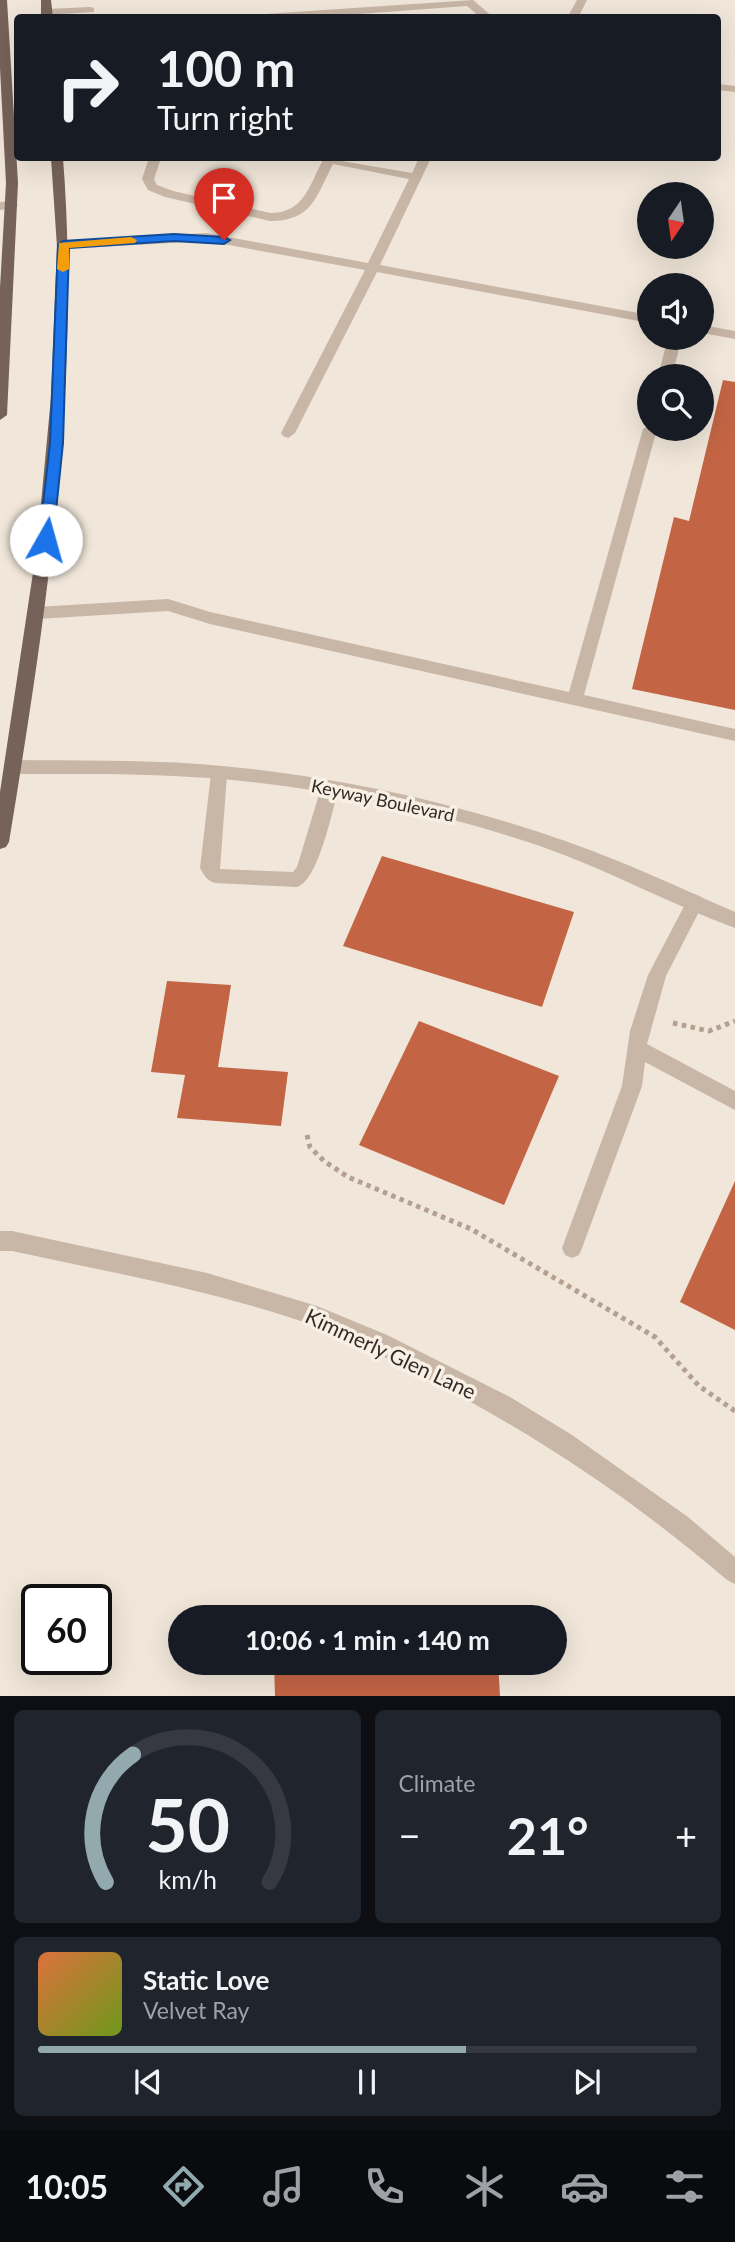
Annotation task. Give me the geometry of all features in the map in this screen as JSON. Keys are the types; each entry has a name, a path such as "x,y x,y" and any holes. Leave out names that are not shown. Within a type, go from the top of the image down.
{"main road":[{"path":"0,415 6,206 2,0"},
{"path":"0,842 37,613 57,443 63,245 57,161"}],"street":[{"path":"255,14 467,1 484,14"},
{"path":"47,10 91,9"},
{"path":"154,161 148,179 152,187 169,194 270,217 287,217 301,210 328,161"},
{"path":"339,161 416,177"},
{"path":"288,433 424,161"},
{"path":"63,245 207,237 637,317"},
{"path":"714,331 735,335"},
{"path":"575,699 647,441"},
{"path":"37,613 168,605 211,618 735,735"},
{"name":"Keyway Boulevard","path":"13,767 166,769 271,778 409,803 541,840 735,920"},
{"path":"219,774 209,868 215,876 297,880 305,870 330,788"},
{"path":"572,1248 624,1112 632,1086 639,1031 657,975 695,902"},
{"path":"637,1048 735,1101"},
{"name":"Kimmerly Glen Lane","path":"0,1241 12,1241 208,1283 317,1316 379,1343 502,1405 564,1443 680,1525 735,1572"}],"path":[{"path":"669,1022 709,1031 735,1021"},
{"path":"307,1135 310,1147 324,1161 348,1177 471,1229 655,1337 699,1386 735,1411"}],"building":[{"path":"723,380 735,382 735,710 632,689 674,517 689,521 708,441 714,441 714,417"},
{"path":"382,856 574,912 542,1007 343,946"},
{"path":"167,981 231,985 218,1067 288,1072 281,1126 177,1118 185,1075 151,1072"},
{"path":"419,1021 559,1076 504,1205 359,1145"},
{"path":"735,1181 735,1330 680,1302"},
{"path":"274,1675 499,1675 500,1696 275,1696"}],"slow traffic":[{"path":"63,269 63,245 131,240"}],"route":[{"path":"46,540 57,443 63,245 174,237 224,240"}]}
